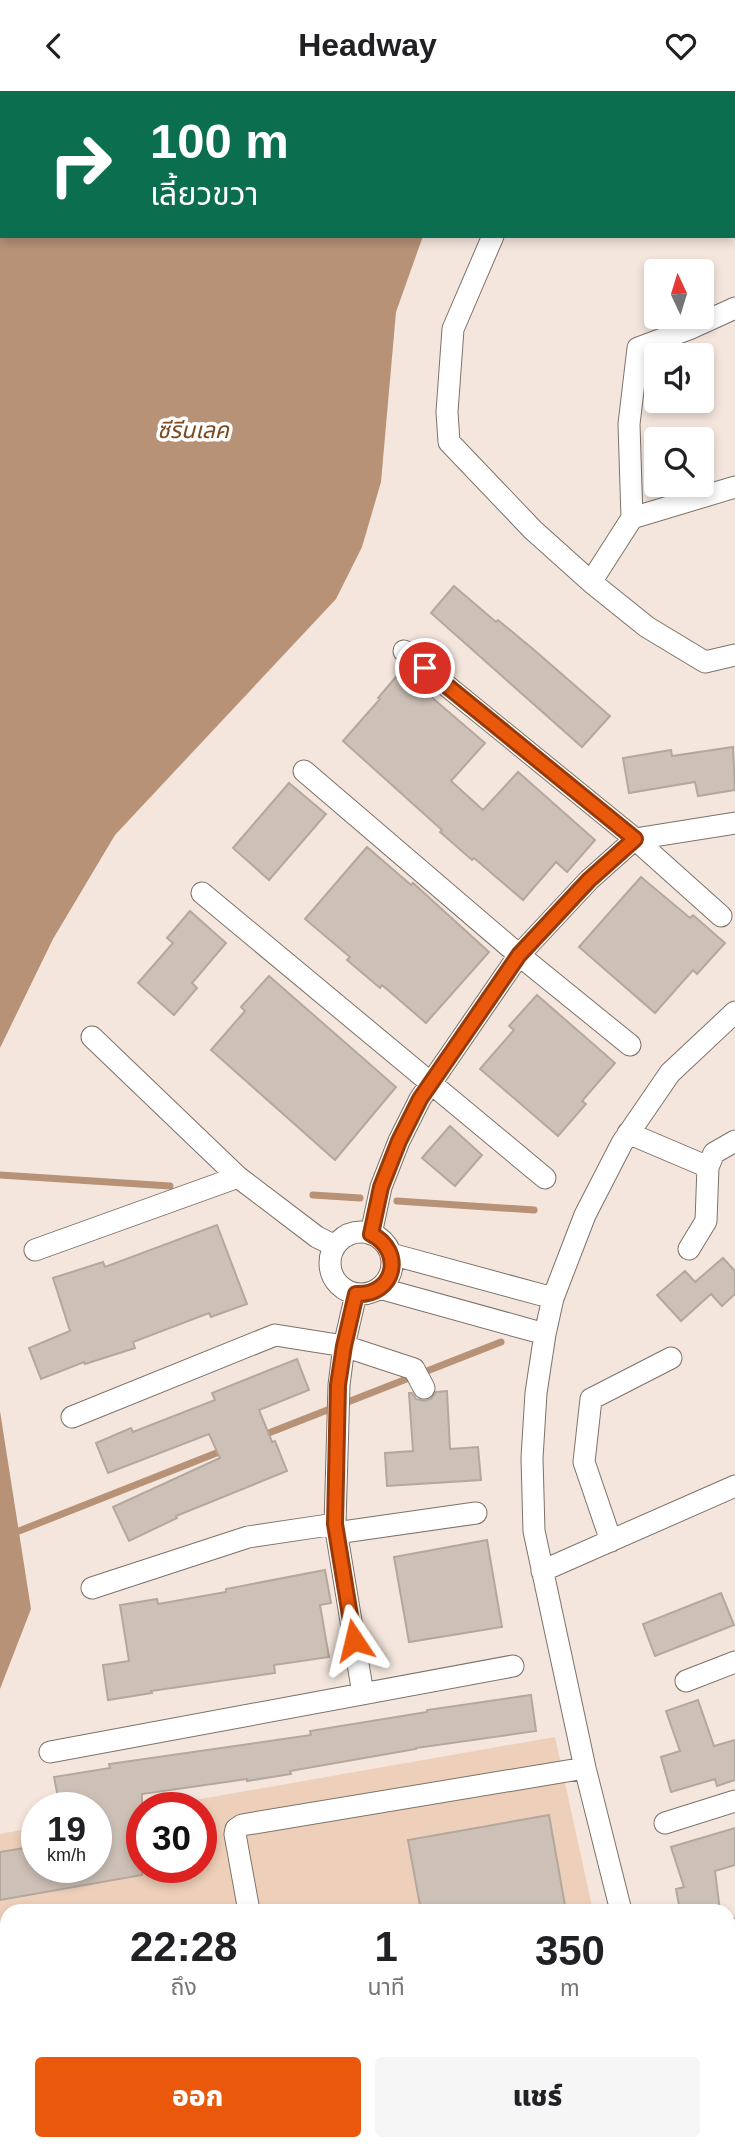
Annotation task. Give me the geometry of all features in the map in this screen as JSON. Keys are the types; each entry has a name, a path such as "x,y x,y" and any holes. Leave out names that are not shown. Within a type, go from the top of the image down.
{"street":[{"path":"492,238 453,329 447,412 449,442 533,530 591,582 648,627 705,662 735,655"},
{"path":"591,582 632,518 629,424 638,348 735,308"},
{"path":"632,518 735,487"},
{"path":"404,650 635,839 721,916"},
{"path":"304,771 519,955 630,1045"},
{"path":"371,1234 381,1187 399,1141 420,1099 519,955 589,880 635,839 735,823"},
{"path":"202,893 545,1178"},
{"path":"619,1904 584,1768 534,1531 532,1458 536,1393 553,1297 585,1215 628,1133 670,1073 735,1012"},
{"path":"92,1037 242,1180 317,1237 335,1246"},
{"path":"628,1133 708,1167"},
{"path":"689,1249 706,1221 708,1167 713,1153 735,1141"},
{"path":"35,1250 242,1180"},
{"path":"351,1234 371,1234 380,1239 391,1254 390,1274 379,1288 371,1292 356,1294 345,1290 338,1284 330,1265 335,1246 351,1234"},
{"path":"391,1254 553,1297"},
{"path":"379,1288 545,1334"},
{"path":"356,1294 344,1346 338,1406 335,1529 363,1694"},
{"path":"72,1417 275,1335 344,1346 419,1380"},
{"path":"611,1541 584,1462 591,1399 671,1358"},
{"path":"542,1571 735,1486"},
{"path":"92,1588 247,1537 476,1513"},
{"path":"686,1681 735,1662"},
{"path":"50,1752 513,1667"},
{"path":"248,1904 235,1834 236,1829 242,1825 584,1768"},
{"path":"665,1822 735,1801"}],"shaded area":[{"path":"555,1737 591,1904 0,1904 0,1834 21,1830 21,1883 112,1883 112,1867 126,1867 126,1883 217,1883 217,1796"}],"water":[{"name":"ซีรีนเลค","path":"0,238 422,238 396,312 381,482 362,547 336,599 115,835 53,939 0,1048"},
{"path":"0,1411 31,1609 0,1689"}],"building":[{"path":"454,586 533,649 610,716 582,747 431,613"},
{"path":"401,671 485,743 451,781 483,810 518,772 595,840 567,872 556,862 523,900 440,832 442,830 343,741"},
{"path":"733,747 735,790 698,796 695,782 629,793 623,758 671,750 672,756"},
{"path":"289,783 326,814 269,880 233,848"},
{"path":"367,847 411,885 413,883 489,952 426,1023 382,985 380,988 347,960 350,957 305,919"},
{"path":"641,877 690,918 693,915 725,943 697,974 693,970 655,1013 579,947"},
{"path":"190,911 226,943 192,983 197,988 174,1015 138,983 173,943 167,938"},
{"path":"269,976 396,1087 335,1160 211,1050 245,1011 241,1007"},
{"path":"537,995 615,1063 582,1101 586,1104 558,1136 480,1069 514,1030 509,1026"},
{"path":"450,1126 482,1155 455,1186 422,1158"},
{"path":"217,1225 247,1304 211,1317 209,1313 133,1342 135,1348 85,1364 84,1362 41,1379 29,1348 70,1331 53,1278 103,1262 105,1267"},
{"path":"723,1258 735,1271 735,1294 722,1306 711,1294 681,1321 657,1295 685,1271 695,1282"},
{"path":"297,1359 309,1390 259,1410 287,1471 176,1516 177,1518 129,1541 113,1507 220,1458 209,1434 108,1473 96,1443 131,1428 133,1432 215,1400 212,1393"},
{"path":"447,1391 450,1449 478,1447 481,1480 387,1486 385,1453 413,1451 409,1393 424,1401 431,1399 436,1392"},
{"path":"487,1540 502,1627 409,1642 394,1557"},
{"path":"325,1570 331,1603 320,1605 329,1657 274,1665 275,1673 108,1700 103,1665 129,1661 120,1605 157,1599 158,1604"},
{"path":"721,1593 734,1625 655,1656 643,1624"},
{"path":"531,1695 536,1731 416,1748 247,1781 156,1792 126,1792 126,1878 112,1880 112,1792 57,1792 54,1777 110,1768 109,1764 311,1735 310,1731"},
{"path":"698,1700 714,1746 735,1740 735,1780 717,1786 715,1779 671,1792 661,1757 680,1751 666,1711"},
{"path":"549,1815 565,1904 420,1904 408,1840"},
{"path":"735,1828 735,1865 715,1871 719,1904 679,1904 676,1889 684,1887 671,1847"},
{"path":"21,1849 21,1883 97,1883 0,1900 0,1852"}],"waterway":[{"path":"0,1175 170,1186"},
{"path":"313,1195 360,1198"},
{"path":"397,1201 534,1210"},
{"path":"261,1436 501,1342"},
{"path":"19,1531 224,1450"}],"route":[{"path":"354,1640 335,1524 338,1385 356,1294 379,1288 386,1282 392,1265 387,1246 371,1234 381,1187 399,1141 420,1099 519,955 589,880 635,839 425,668"}]}
